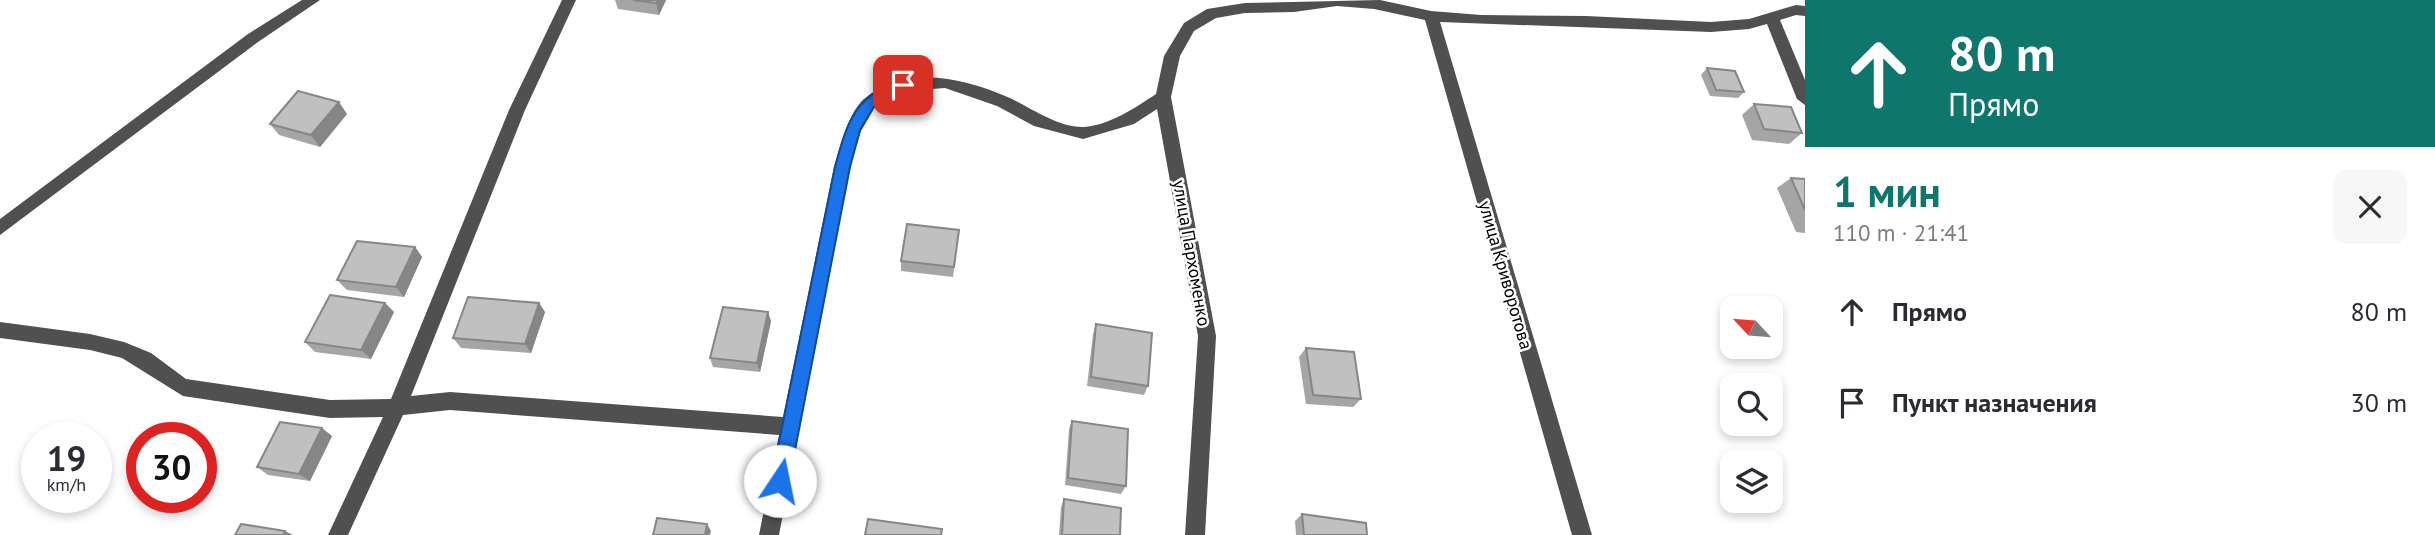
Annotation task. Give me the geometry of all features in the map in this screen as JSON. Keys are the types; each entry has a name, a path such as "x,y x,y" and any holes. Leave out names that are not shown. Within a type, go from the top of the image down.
{"street":[{"path":"0,228 253,37 313,0"},
{"path":"338,535 398,405 517,110 569,0"},
{"path":"769,535 842,167 853,130 869,104 903,85 946,82 1003,102 1040,122 1083,133 1128,120 1163,97 1172,56 1189,27 1212,13 1337,1 1374,4 1431,16 1711,27 1749,24 1805,10"},
{"name":"улица Криворотова","path":"1431,16 1582,535"},
{"path":"1771,17 1805,99"},
{"name":"улица Пархоменко","path":"1163,97 1207,335 1195,535"},
{"path":"0,330 103,346 139,356 165,377 183,387 330,409 367,410 450,401 790,427"}],"building":[{"path":"633,0 658,0 656,3"},
{"path":"1707,68 1735,71 1744,92 1716,90"},
{"path":"298,91 339,102 311,135 270,124"},
{"path":"1754,104 1791,107 1802,133 1764,129"},
{"path":"1791,178 1805,179 1805,210"},
{"path":"907,224 959,230 954,267 901,261"},
{"path":"357,241 415,247 396,287 337,280"},
{"path":"330,295 385,303 361,350 305,342"},
{"path":"468,297 539,303 525,344 453,338"},
{"path":"723,307 768,312 757,363 710,358"},
{"path":"1096,324 1152,333 1148,386 1091,377"},
{"path":"1306,348 1354,352 1361,399 1313,395"},
{"path":"1072,421 1128,429 1126,486 1068,478"},
{"path":"280,422 322,428 299,474 257,467"},
{"path":"1064,499 1121,508 1120,535 1062,535"},
{"path":"1302,514 1366,523 1367,535 1304,535"},
{"path":"657,518 707,524 705,535 653,535"},
{"path":"868,519 942,529 941,535 865,535"},
{"path":"241,524 285,531 283,535 235,535"}],"route":[{"path":"780,481 842,167 853,130 869,104 903,85"}]}
